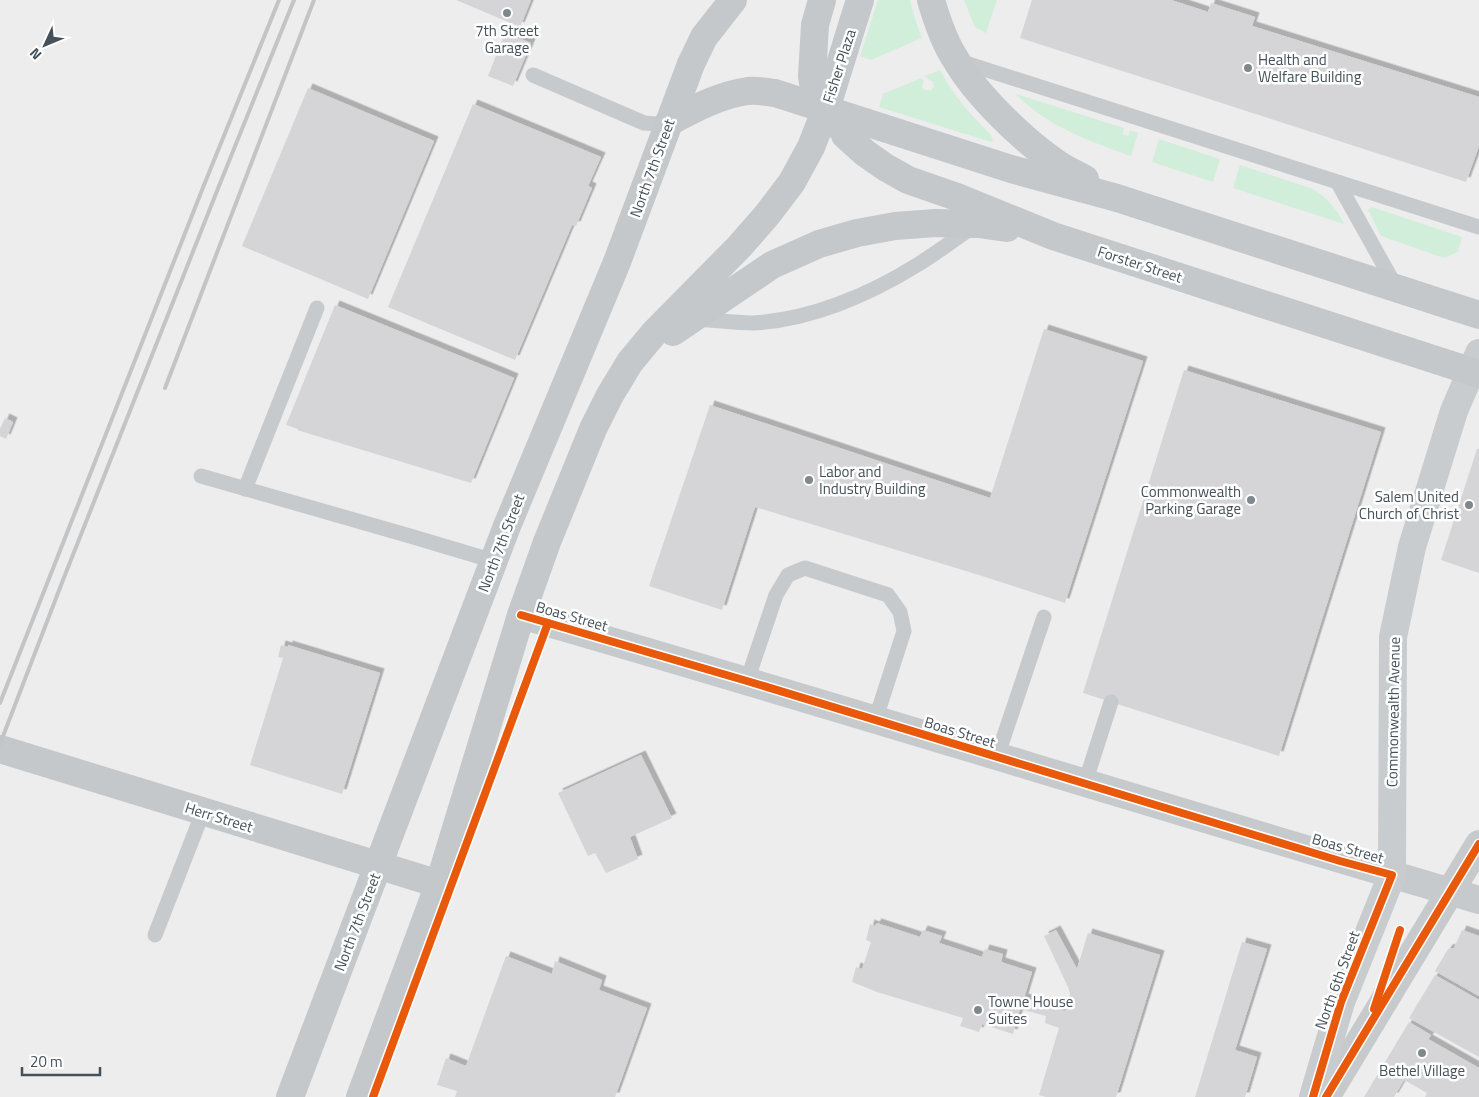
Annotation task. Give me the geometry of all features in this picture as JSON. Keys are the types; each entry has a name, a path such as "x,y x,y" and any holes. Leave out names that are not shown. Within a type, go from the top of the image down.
{"main road":[{"name":"North 7th Street","path":"290,1097 494,561 617,262 691,64 704,37 733,0"},
{"name":"Fisher Plaza","path":"822,0 814,24 812,76 814,89 826,109"},
{"name":"Fisher Plaza","path":"826,109 860,0"},
{"path":"931,0 939,26 956,60 980,93 1030,142 1058,164 1117,198"},
{"path":"669,122 700,105 726,96 750,91 775,93 1011,169 1117,198 1479,315"},
{"path":"360,1097 438,884 521,615 593,429 610,395 630,362 655,332 768,215 792,182 811,147 826,109"},
{"name":"Forster Street","path":"826,109 844,135 885,167 908,180 957,197 1053,236 1476,366"},
{"path":"610,395 640,361 670,334 772,265 813,246 857,233 895,226 935,223 978,224 1053,236"},
{"name":"Commonwealth Avenue","path":"1392,875 1393,638 1412,547 1454,411 1476,366"},
{"name":"Herr Street","path":"0,750 438,884"},
{"name":"North 6th Street","path":"1313,1097 1341,1002 1392,875"}],"street":[{"name":"Boas Street","path":"521,615 747,681 1340,861 1479,900"},
{"path":"1326,1097 1479,844"}],"lane":[{"path":"956,60 1479,228"},
{"path":"533,75 644,123 658,124 669,122"},
{"path":"1338,183 1396,288"},
{"path":"692,319 752,323 787,318 831,306 875,288 917,265 978,224"},
{"path":"245,489 317,308"},
{"path":"201,476 494,561"},
{"path":"747,681 776,595 788,575 805,568 888,595 900,612 904,631 875,721"},
{"path":"996,757 1044,617"},
{"path":"1085,783 1111,702"},
{"path":"155,935 203,812"}],"green space":[{"path":"878,0 910,0 922,38 871,60 860,56"},
{"path":"964,0 997,0 986,33 975,27"},
{"path":"940,70 962,104 990,134 993,140 991,142 879,107 883,94 921,78 924,81 923,89 930,91 934,87 933,82 925,76"},
{"path":"1016,94 1124,128 1122,134 1128,136 1130,130 1138,133 1131,156 1070,132 1055,124 1028,106"},
{"path":"1159,139 1220,159 1213,182 1152,162"},
{"path":"1240,165 1313,189 1331,204 1344,224 1233,188"},
{"path":"1372,207 1462,237 1458,252 1444,258 1381,236 1368,210"}],"building":[{"name":"7th Street Garage","path":"456,0 531,0 520,27"},
{"name":"Health and Welfare Building","path":"1032,0 1171,0 1208,12 1211,3 1255,17 1252,26 1479,97 1479,146 1466,182 1020,38"},
{"path":"505,33 531,43 513,86 488,76"},
{"path":"308,88 434,141 368,299 242,246"},
{"path":"473,104 601,157 588,186 592,188 576,226 572,225 515,360 388,307"},
{"path":"335,305 514,378 471,483 286,425"},
{"name":"Labor and Industry Building","path":"1044,329 1143,361 1065,603 755,507 722,610 649,586 710,405 990,498"},
{"name":"Commonwealth Parking Garage","path":"1184,370 1381,432 1279,756 1083,693"},
{"path":"5,418 13,422 6,439 0,436 0,429"},
{"name":"Salem United Church of Christ","path":"1477,449 1479,449 1479,573 1441,560"},
{"path":"281,645 288,647 288,645 380,673 342,794 250,765 283,658 278,657"},
{"path":"641,755 672,818 630,837 638,859 606,873 595,853 588,856 558,793"},
{"name":"Towne House Suites","path":"877,923 920,937 923,930 942,936 939,943 982,957 985,949 1003,954 1001,962 1032,972 1024,998 1065,1011 1070,994 1044,936 1056,930 1077,969 1088,933 1160,955 1116,1097 1046,1097 1039,1095 1059,1028 1045,1023 1046,1016 1020,1009 1013,1034 982,1024 979,1032 960,1026 963,1018 877,992 852,982 856,967 862,969 871,942 866,940 870,924 875,926"},
{"path":"1462,930 1479,936 1479,996 1435,971 1448,949 1454,948"},
{"path":"1242,942 1267,949 1235,1050 1257,1057 1245,1097 1195,1097"},
{"path":"506,956 552,974 555,961 602,980 599,990 647,1008 615,1097 455,1097 457,1091 437,1085 446,1058 466,1066"},
{"path":"1435,975 1479,1000 1479,1057 1409,1018"},
{"name":"Bethel Village","path":"1409,1022 1431,1035 1428,1039 1479,1068 1479,1097 1425,1097 1427,1093 1404,1080 1394,1097 1364,1097"}],"railway":[{"path":"0,703 279,0"},
{"path":"0,744 63,580 294,0"},
{"path":"165,388 314,0"}],"cycle path":[{"path":"521,615 1392,875 1341,1002 1313,1097"},
{"path":"373,1097 548,623"},
{"path":"1326,1097 1479,844"},
{"path":"1374,1009 1400,930"}],"place":[{"name":"7th Street Garage","path":"507,13"},
{"name":"Health and Welfare Building","path":"1248,68"},
{"name":"Labor and Industry Building","path":"809,480"},
{"name":"Commonwealth Parking Garage","path":"1251,500"},
{"name":"Salem United Church of Christ","path":"1469,505"},
{"name":"Towne House Suites","path":"978,1010"},
{"name":"Bethel Village","path":"1422,1053"}]}
